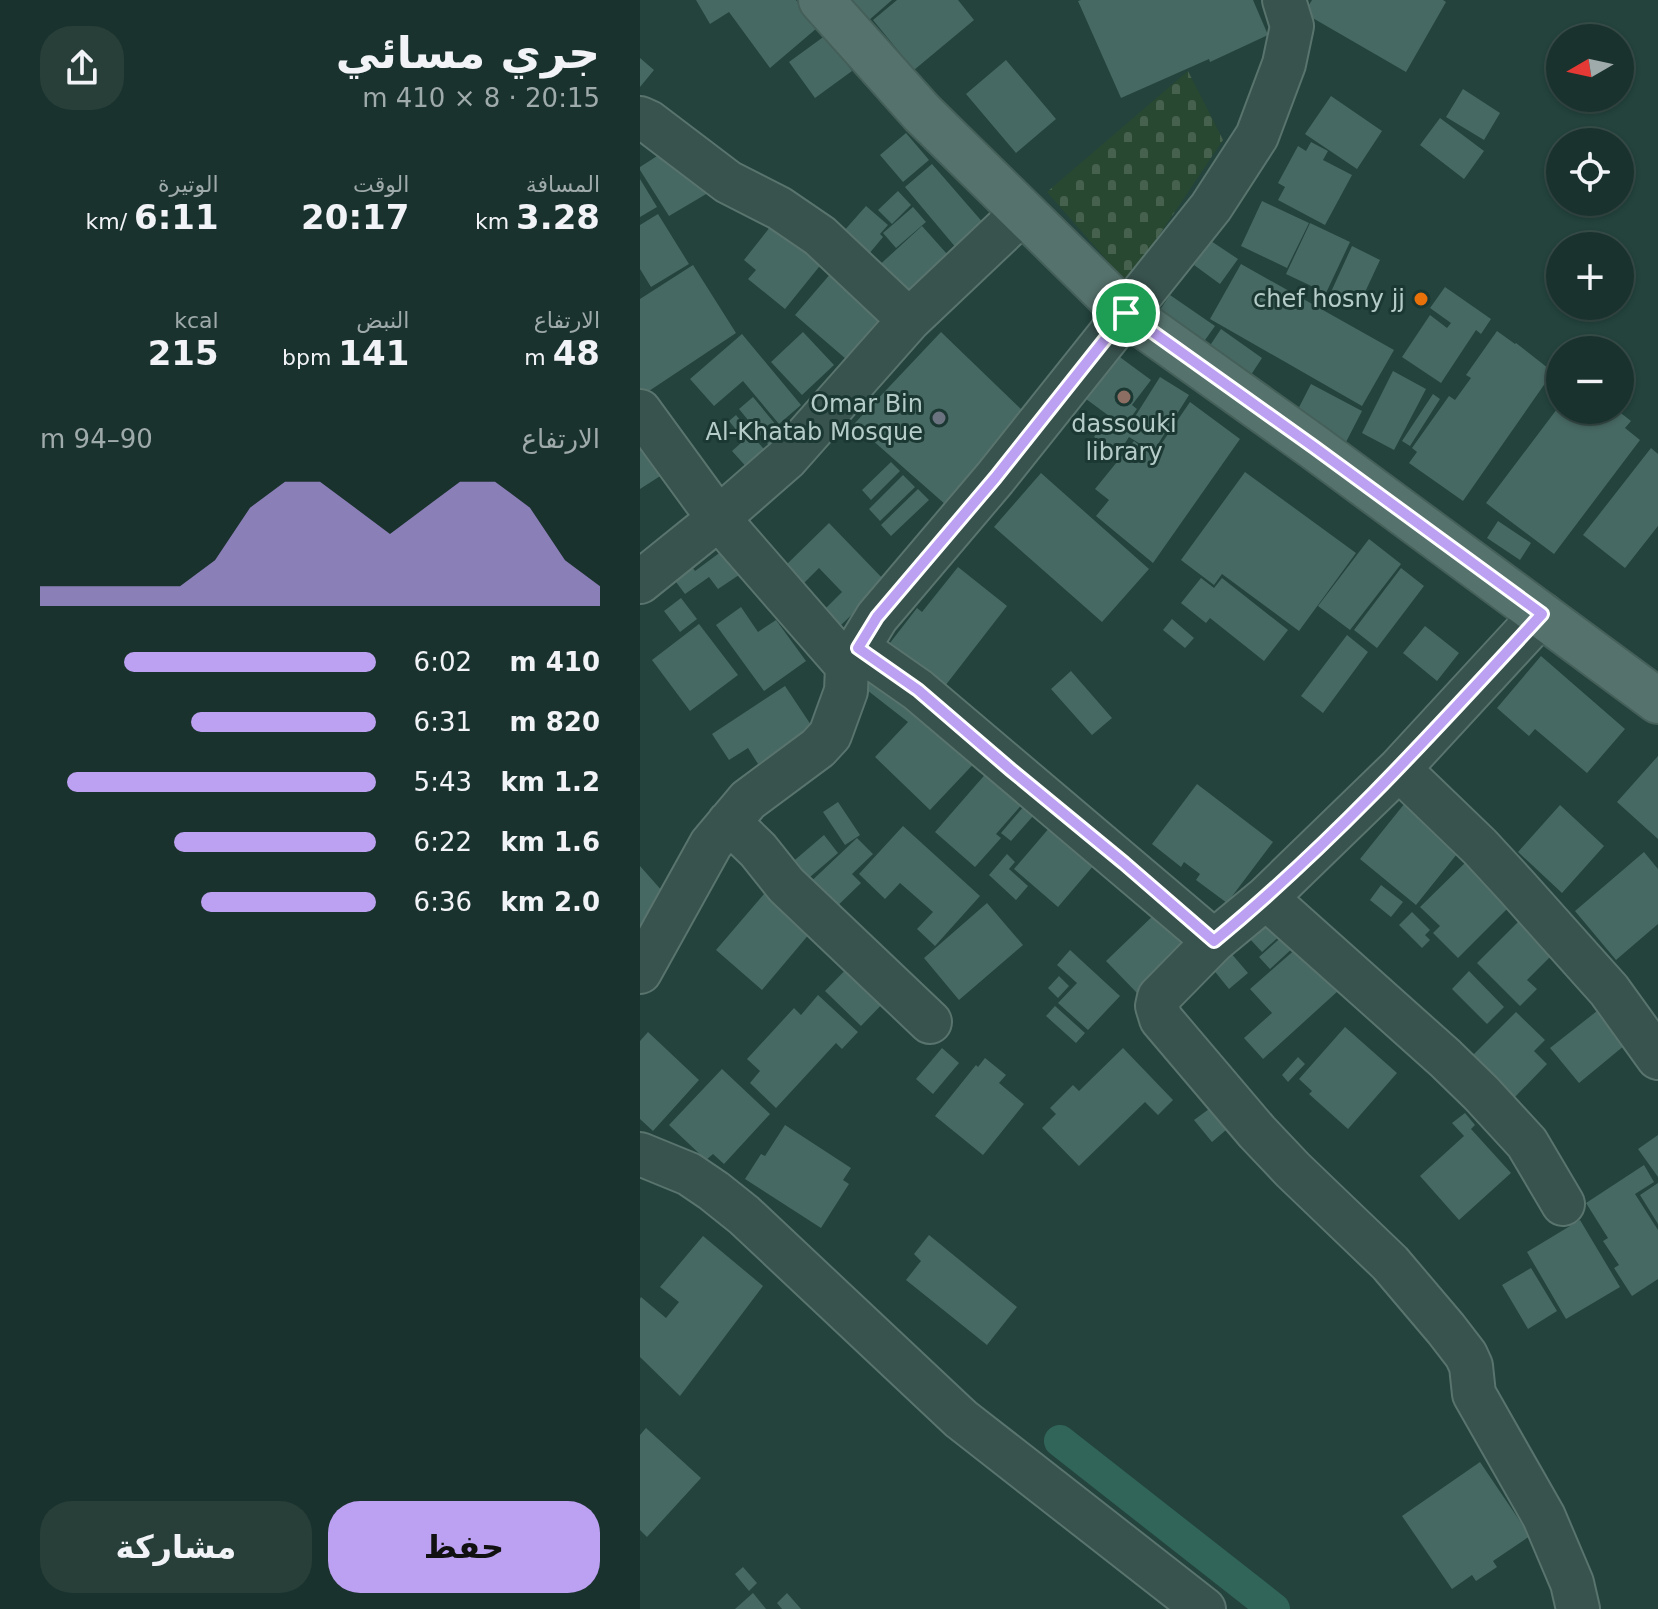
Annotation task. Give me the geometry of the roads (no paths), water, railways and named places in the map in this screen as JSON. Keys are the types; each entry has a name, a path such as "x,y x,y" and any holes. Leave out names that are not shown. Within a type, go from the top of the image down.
{"main road":[{"path":"821,0 922,113 1126,313 1314,447 1658,701"}],"street":[{"path":"640,972 711,844 748,800 818,748 830,735 846,691 853,657 877,617 995,478 1211,207 1257,136 1284,64 1292,26 1284,0"},
{"path":"640,118 728,182 779,208 820,236 909,320"},
{"path":"640,582 786,459 909,320 1022,213"},
{"path":"640,411 718,518 853,657 918,690 1214,941"},
{"path":"1542,614 1399,769 1266,898 1214,941 1159,997 1157,1006 1161,1019 1238,1110 1293,1170 1390,1263 1466,1355 1471,1366 1474,1394 1544,1517 1572,1583 1578,1609"},
{"path":"1399,769 1516,886 1609,990 1658,1058"},
{"path":"729,822 758,850 786,885 930,1022"},
{"path":"1266,898 1481,1093 1527,1143 1563,1204"},
{"path":"640,1154 689,1174 714,1191 961,1419 1204,1609"}],"waterway":[{"path":"1060,1441 1274,1609"}],"place":[{"name":"chef hosny jj","path":"1421,299"},
{"name":"dassouki library","path":"1124,397"},
{"name":"Omar Bin Al-Khatab Mosque","path":"939,418"}]}
